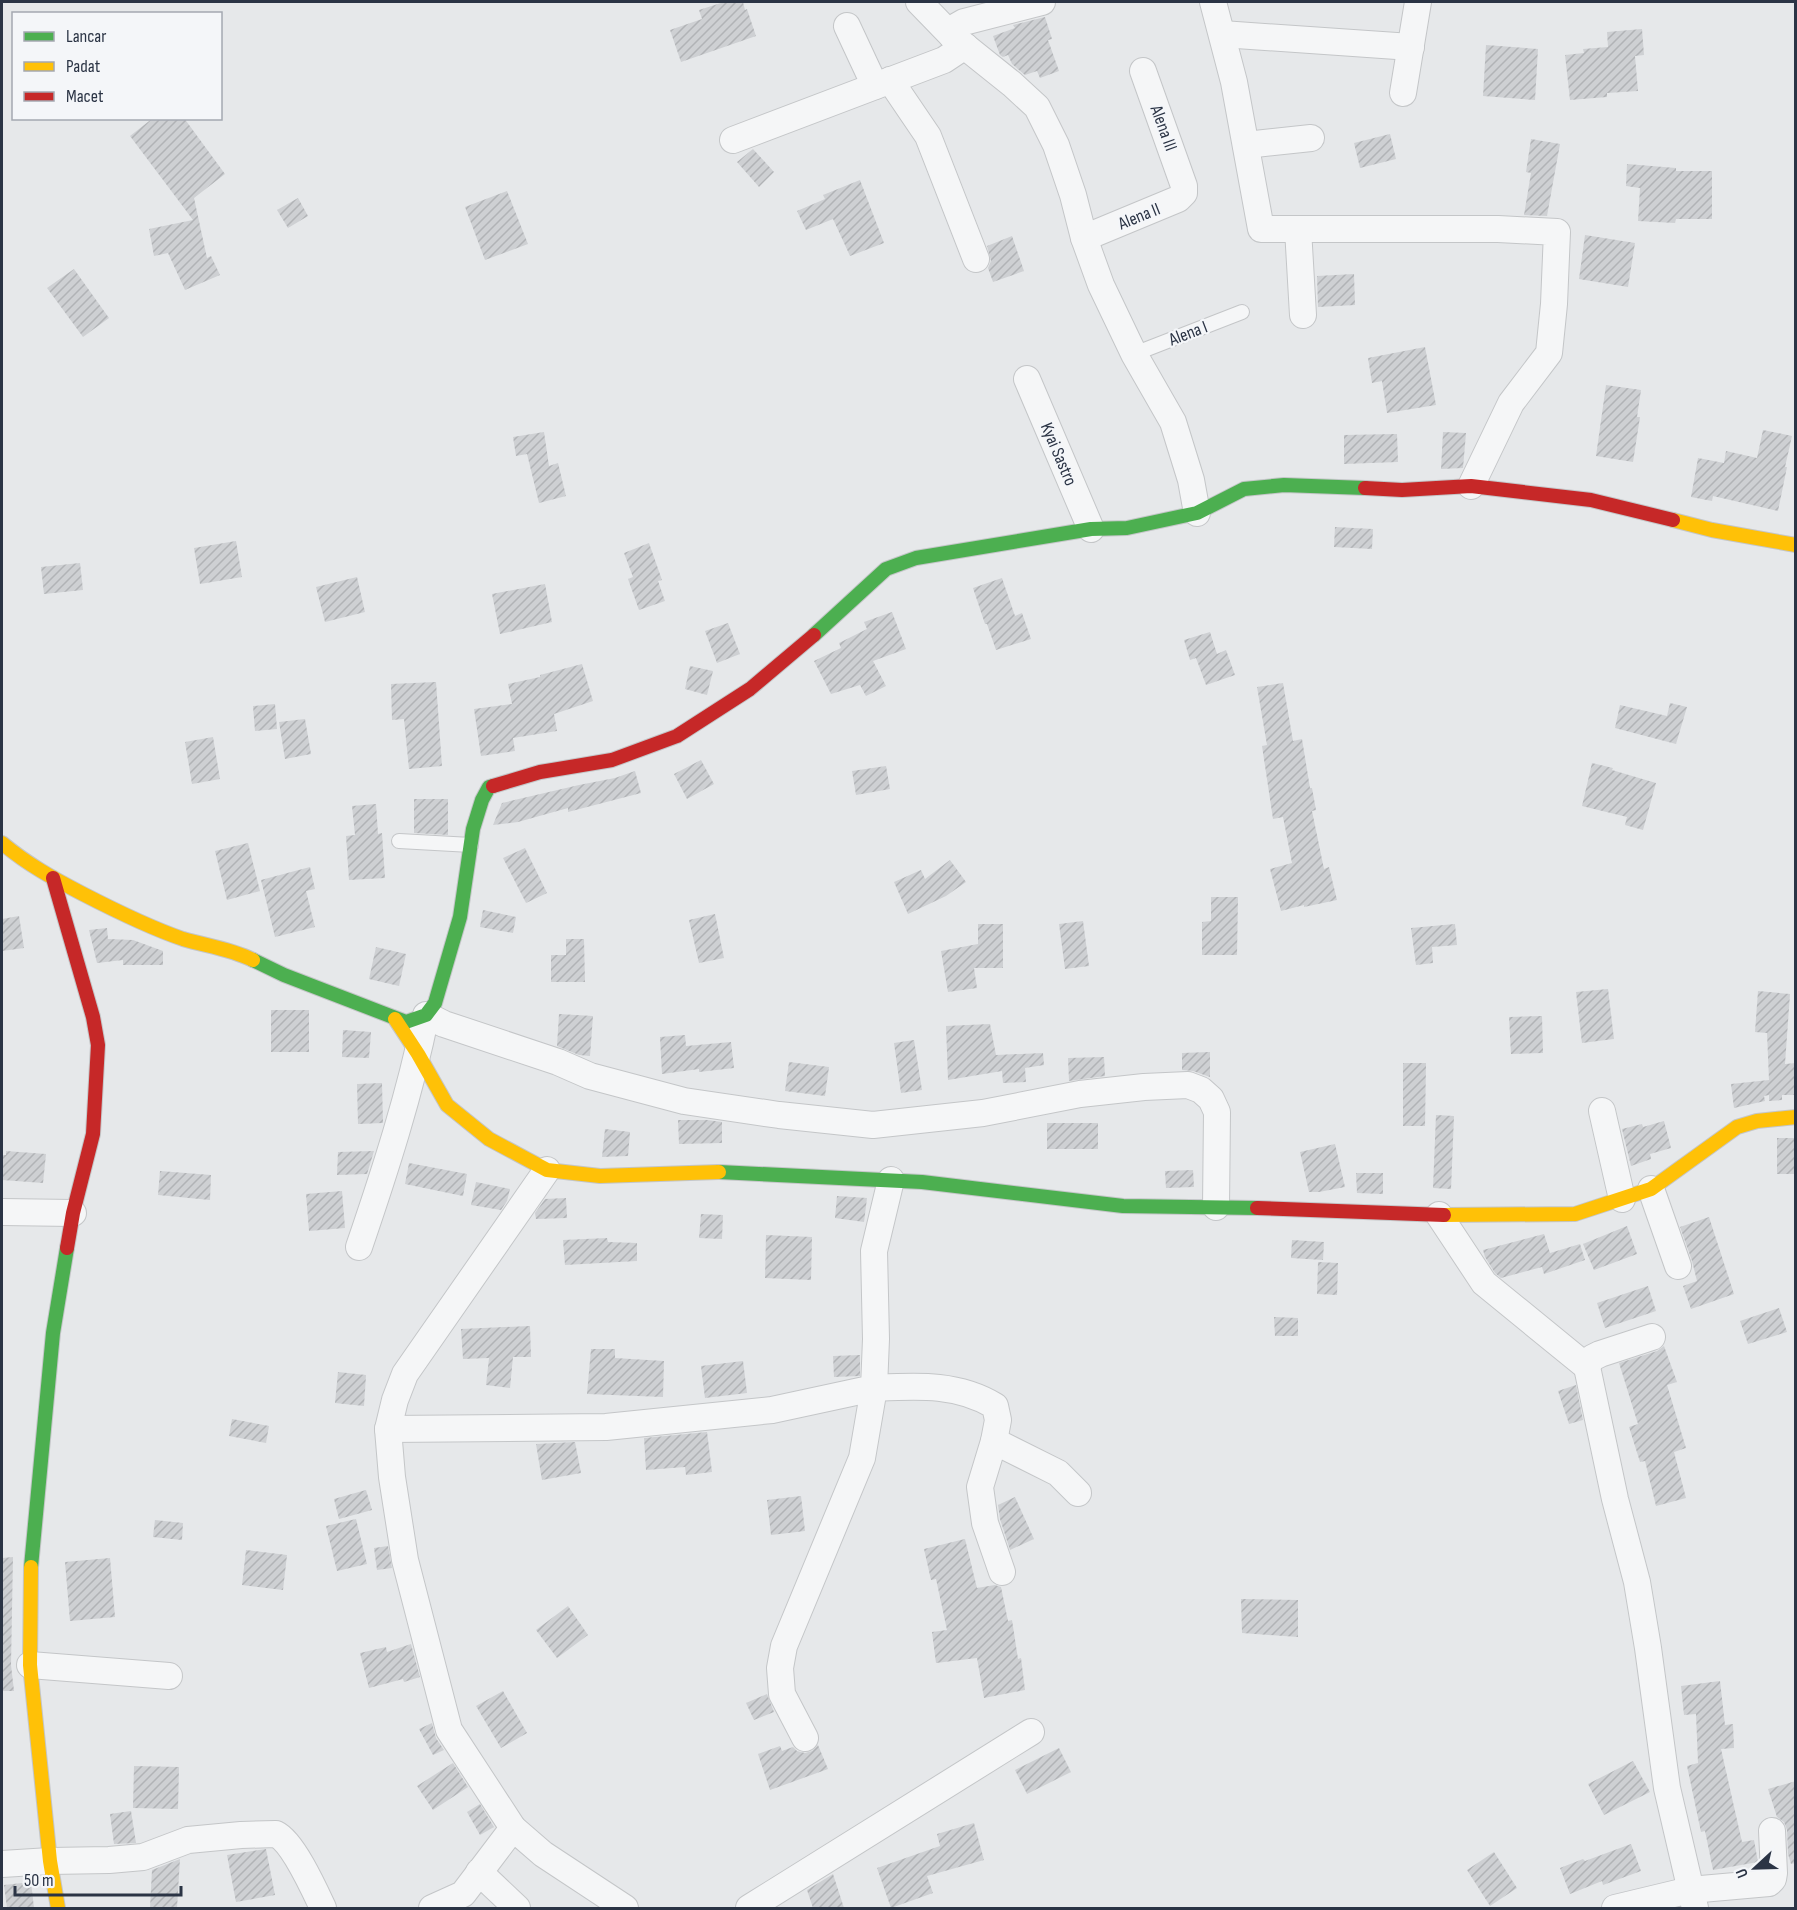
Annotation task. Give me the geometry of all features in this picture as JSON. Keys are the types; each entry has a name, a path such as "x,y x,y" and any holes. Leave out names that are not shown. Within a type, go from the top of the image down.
{"street":[{"path":"919,2 958,41 1036,106 1056,145 1073,195 1084,238 1101,285 1134,354 1173,422 1191,480 1197,513"},
{"path":"733,140 944,60 958,41 957,26 964,22 1042,2"},
{"path":"1213,2 1234,82 1261,229 1498,229 1557,232 1549,353 1511,403 1472,486"},
{"path":"1403,93 1418,2"},
{"path":"847,26 882,83 928,136 976,259"},
{"path":"1222,34 1411,47"},
{"name":"Alena III","path":"1143,71 1184,186"},
{"path":"1245,145 1311,138"},
{"name":"Alena II","path":"1084,238 1178,200 1184,193 1184,186"},
{"path":"1298,229 1303,315"},
{"name":"Kyai Sastro","path":"1027,379 1091,529"},
{"path":"359,1247 389,1158 418,1054 426,1015 435,1003 454,940 463,906 475,817 480,802 489,787 540,772 612,760 677,736 750,689 788,658 886,569 916,558 1091,529 1127,528 1197,513 1244,489 1284,485 1402,490 1472,486 1591,500 1712,530 1796,545"},
{"path":"2,843 11,862 53,878 129,918 184,939 237,952 284,975 395,1019 406,1022 426,1015 444,1024 558,1062 590,1076 684,1101 779,1115 873,1125 983,1113 1080,1094 1144,1087 1188,1086 1201,1090 1210,1099 1216,1112 1216,1207"},
{"path":"53,878 93,1017 98,1045 93,1134 74,1213 52,1345 31,1568 30,1665 50,1861 58,1908"},
{"path":"395,1019 447,1106 489,1139 547,1170 600,1176 733,1172 891,1180 1123,1206 1439,1215 1575,1214 1651,1189 1737,1127 1757,1121 1796,1117"},
{"path":"1602,1111 1622,1199"},
{"path":"547,1170 405,1374 395,1400 388,1429 392,1477 405,1560 450,1730 513,1828 543,1854 625,1908"},
{"path":"805,1738 782,1694 780,1668 784,1646 862,1458 874,1388 876,1339 874,1251 891,1180"},
{"path":"1651,1189 1678,1266"},
{"path":"2,1212 74,1213"},
{"path":"1439,1215 1484,1283 1587,1367 1615,1499 1637,1582 1667,1788 1693,1899"},
{"path":"1587,1367 1592,1358 1600,1354 1652,1337"},
{"path":"388,1429 606,1426 772,1410 874,1388 923,1385 952,1390 983,1399 995,1406 998,1420 980,1487 985,1523 1002,1572"},
{"path":"994,1441 1058,1473 1077,1493"},
{"path":"30,1665 169,1676"},
{"path":"749,1908 1031,1732"},
{"path":"432,1908 463,1894 513,1828"},
{"path":"1615,1908 1693,1899 1769,1883 1774,1873 1772,1831"},
{"path":"2,1864 143,1857 188,1840 276,1834 295,1854 323,1908"},
{"path":"479,1872 517,1908"}],"lane":[{"name":"Alena I","path":"1134,354 1242,312"},
{"path":"399,841 471,845"}],"building":[{"path":"724,2 743,2 756,36 681,62 670,30 702,19 699,10"},
{"path":"1045,17 1052,39 1048,40 1059,71 1040,78 1037,71 1025,75 1012,64 1008,55 1003,57 1000,55 993,36 1015,28 1013,25"},
{"path":"1642,29 1644,55 1635,56 1638,91 1607,93 1607,97 1570,100 1565,55 1584,53 1583,49 1608,47 1607,32"},
{"path":"1486,45 1538,49 1535,100 1483,96"},
{"path":"150,120 185,120 225,174 194,198 207,258 211,256 220,275 185,290 168,253 154,256 149,229 193,220 130,136"},
{"path":"1390,134 1396,159 1360,168 1354,143"},
{"path":"1531,139 1560,144 1547,216 1524,215 1531,173 1526,172"},
{"path":"753,149 774,172 759,187 737,162"},
{"path":"1627,164 1676,168 1676,171 1712,171 1712,219 1676,219 1675,223 1638,221 1640,188 1626,186"},
{"path":"860,180 884,243 850,256 833,219 806,230 797,211 825,199 823,195"},
{"path":"507,191 528,244 485,260 465,207"},
{"path":"298,198 308,216 288,228 277,210"},
{"path":"1585,235 1635,243 1628,287 1579,279"},
{"path":"1012,236 1024,271 993,282 988,268 991,261 987,246"},
{"path":"74,269 109,318 83,337 47,288"},
{"path":"1354,274 1355,305 1318,307 1317,276"},
{"path":"1425,347 1436,405 1387,413 1382,381 1372,383 1368,358"},
{"path":"1606,385 1641,390 1637,417 1640,417 1633,462 1596,456"},
{"path":"1763,430 1792,436 1778,511 1713,496 1712,501 1691,497 1698,458 1724,463 1726,451 1757,458"},
{"path":"544,432 549,466 558,463 566,496 539,503 527,454 516,456 513,437"},
{"path":"1443,432 1466,433 1463,468 1441,469"},
{"path":"1397,434 1398,462 1344,464 1344,435"},
{"path":"1335,527 1373,529 1372,549 1334,547"},
{"path":"236,541 242,577 200,584 194,548"},
{"path":"649,543 662,580 658,581 665,601 639,610 628,579 633,577 624,553"},
{"path":"80,563 83,590 44,594 41,567"},
{"path":"357,577 365,612 325,622 316,587"},
{"path":"1002,578 1015,616 1022,613 1031,639 996,650 973,588"},
{"path":"545,584 552,622 500,634 492,594"},
{"path":"892,612 906,649 873,661 886,686 866,696 860,685 831,694 814,661 841,648 839,643 867,629 864,622"},
{"path":"728,623 740,654 717,663 705,631"},
{"path":"1210,632 1217,654 1226,650 1235,675 1206,685 1196,658 1190,660 1184,640"},
{"path":"582,664 593,701 554,714 557,731 513,738 515,751 481,756 474,709 512,704 508,684"},
{"path":"690,666 713,671 707,695 685,689"},
{"path":"436,682 442,766 409,769 404,719 392,720 391,684"},
{"path":"1283,683 1293,741 1302,739 1316,810 1312,811 1324,869 1329,867 1337,900 1281,911 1270,869 1292,863 1283,817 1273,819 1262,746 1267,745 1257,687"},
{"path":"1670,703 1687,707 1676,744 1615,728 1620,705 1667,716"},
{"path":"275,704 277,729 255,731 253,706"},
{"path":"305,719 311,754 285,759 279,722"},
{"path":"213,737 220,779 192,784 185,742"},
{"path":"701,760 714,784 687,799 674,774"},
{"path":"1592,763 1656,783 1643,830 1625,825 1627,817 1582,806"},
{"path":"886,766 890,789 856,795 852,771"},
{"path":"635,771 641,793 568,812 568,808 518,822 493,825 502,803 615,778"},
{"path":"414,799 448,799 448,835 414,833"},
{"path":"376,804 378,834 382,833 385,878 349,880 346,836 355,835 352,806"},
{"path":"248,843 260,891 227,900 215,851"},
{"path":"525,848 547,893 526,903 503,858"},
{"path":"950,860 966,882 946,896 908,914 894,882 921,870 925,879"},
{"path":"310,867 315,889 306,891 315,927 275,937 261,880"},
{"path":"1211,897 1238,897 1237,955 1202,955 1202,922 1211,921"},
{"path":"483,910 516,917 513,933 480,927"},
{"path":"715,914 724,958 699,963 689,920"},
{"path":"19,916 24,948 2,951 2,919"},
{"path":"1083,921 1089,966 1065,969 1059,924"},
{"path":"978,924 1003,924 1003,968 974,968 977,988 948,992 941,951 978,944"},
{"path":"1455,924 1457,945 1432,947 1433,963 1416,965 1411,928"},
{"path":"107,928 108,939 133,940 163,951 163,965 123,965 123,960 97,963 89,930"},
{"path":"566,939 584,939 585,982 551,982 551,955 566,955"},
{"path":"376,947 406,954 399,986 369,979"},
{"path":"1608,989 1614,1039 1582,1043 1576,992"},
{"path":"1758,991 1790,994 1785,1064 1796,1063 1796,1095 1782,1095 1782,1100 1769,1101 1769,1095 1764,1096 1765,1101 1734,1108 1731,1084 1769,1080 1767,1033 1755,1032"},
{"path":"271,1010 309,1010 309,1052 271,1052"},
{"path":"559,1014 593,1016 590,1056 579,1055 557,1046"},
{"path":"1542,1016 1543,1053 1511,1054 1509,1017"},
{"path":"990,1024 996,1055 1043,1053 1044,1065 1025,1068 1026,1082 1003,1083 1002,1071 948,1080 946,1026"},
{"path":"343,1030 371,1032 369,1058 342,1057"},
{"path":"685,1035 686,1046 731,1042 734,1068 699,1072 699,1069 662,1074 660,1037"},
{"path":"914,1040 922,1090 901,1093 894,1043"},
{"path":"1210,1052 1210,1077 1182,1070 1182,1053"},
{"path":"1104,1057 1105,1076 1069,1081 1068,1058"},
{"path":"789,1062 829,1067 825,1096 785,1091"},
{"path":"1403,1063 1426,1063 1425,1126 1403,1126"},
{"path":"382,1083 383,1123 358,1124 357,1084"},
{"path":"1436,1115 1454,1116 1451,1189 1433,1188"},
{"path":"678,1120 722,1122 722,1143 679,1144"},
{"path":"1664,1121 1671,1148 1650,1154 1651,1159 1631,1166 1622,1129 1642,1124 1643,1127"},
{"path":"1047,1123 1098,1123 1098,1149 1047,1149"},
{"path":"605,1129 630,1132 628,1156 602,1157"},
{"path":"1777,1138 1796,1138 1796,1174 1777,1174"},
{"path":"1335,1144 1345,1187 1309,1192 1300,1152"},
{"path":"6,1151 46,1154 43,1183 2,1180 2,1155 6,1155"},
{"path":"374,1151 367,1174 337,1175 338,1152"},
{"path":"409,1163 467,1174 463,1196 405,1184"},
{"path":"1193,1170 1194,1187 1166,1188 1165,1171"},
{"path":"160,1171 211,1175 210,1200 158,1195"},
{"path":"1356,1173 1383,1173 1383,1194 1357,1193"},
{"path":"476,1182 510,1189 507,1201 501,1210 471,1205"},
{"path":"342,1191 345,1228 309,1231 306,1194"},
{"path":"837,1196 867,1198 864,1222 835,1218"},
{"path":"566,1198 567,1218 536,1219 535,1213 545,1199"},
{"path":"701,1214 723,1215 722,1239 699,1238"},
{"path":"1709,1217 1734,1294 1691,1309 1683,1286 1697,1281 1680,1227"},
{"path":"1627,1226 1637,1254 1594,1270 1583,1244"},
{"path":"1544,1234 1550,1253 1580,1244 1585,1260 1544,1274 1542,1267 1501,1278 1485,1257 1483,1250"},
{"path":"766,1235 812,1237 811,1280 765,1278"},
{"path":"607,1238 608,1242 637,1243 637,1261 565,1265 563,1240"},
{"path":"1292,1240 1324,1242 1323,1260 1291,1258"},
{"path":"1318,1262 1338,1263 1337,1295 1317,1294"},
{"path":"1648,1286 1656,1311 1605,1328 1597,1303"},
{"path":"1779,1308 1787,1332 1748,1344 1740,1321"},
{"path":"1274,1317 1298,1318 1298,1336 1275,1336"},
{"path":"530,1326 531,1357 513,1357 510,1388 486,1385 489,1358 463,1359 461,1329"},
{"path":"1664,1346 1677,1382 1667,1385 1686,1448 1674,1452 1686,1498 1656,1506 1645,1461 1640,1462 1629,1427 1638,1424 1619,1363 1657,1351"},
{"path":"591,1349 615,1349 615,1358 664,1361 663,1397 587,1394"},
{"path":"860,1355 860,1376 834,1377 833,1356"},
{"path":"743,1361 747,1393 705,1398 701,1366"},
{"path":"338,1372 366,1375 364,1406 335,1403"},
{"path":"1576,1385 1583,1420 1569,1424 1558,1391"},
{"path":"232,1419 269,1426 266,1443 229,1436"},
{"path":"707,1432 712,1472 686,1475 685,1467 646,1470 644,1438"},
{"path":"575,1442 581,1473 542,1480 536,1444"},
{"path":"366,1490 372,1510 339,1519 334,1499"},
{"path":"801,1496 805,1531 771,1535 767,1500"},
{"path":"1015,1497 1034,1539 1010,1550 998,1505"},
{"path":"356,1519 367,1564 337,1571 326,1526"},
{"path":"155,1520 183,1523 182,1540 153,1537"},
{"path":"965,1539 977,1588 995,1585 1001,1587 1008,1621 1012,1620 1018,1659 1021,1658 1025,1690 984,1698 977,1658 936,1663 932,1632 947,1630 936,1579 931,1580 924,1549"},
{"path":"388,1546 392,1568 377,1570 374,1548"},
{"path":"246,1550 287,1555 283,1590 242,1585"},
{"path":"13,1557 11,1665 14,1691 2,1691 2,1558"},
{"path":"110,1558 115,1617 70,1621 65,1562"},
{"path":"1241,1599 1298,1600 1298,1637 1242,1633"},
{"path":"568,1606 588,1635 557,1658 536,1630"},
{"path":"411,1644 420,1677 369,1688 360,1653 386,1647 387,1652"},
{"path":"1720,1681 1725,1725 1733,1724 1734,1748 1721,1749 1742,1842 1754,1840 1758,1862 1713,1870 1705,1831 1701,1832 1687,1766 1698,1763 1696,1714 1684,1715 1681,1686"},
{"path":"503,1691 527,1733 501,1748 476,1706"},
{"path":"767,1694 774,1712 754,1720 746,1703"},
{"path":"432,1723 436,1738 444,1750 433,1755 419,1729"},
{"path":"818,1745 828,1769 770,1790 758,1754 780,1746 782,1751 793,1747 805,1753 812,1751"},
{"path":"1059,1748 1071,1772 1027,1794 1015,1770"},
{"path":"1633,1761 1650,1792 1604,1815 1588,1784"},
{"path":"453,1763 468,1787 433,1810 417,1786"},
{"path":"134,1766 179,1767 178,1809 133,1808"},
{"path":"1796,1781 1796,1863 1791,1864 1788,1854 1787,1830 1784,1822 1777,1817 1768,1789"},
{"path":"480,1804 494,1827 480,1835 467,1812"},
{"path":"131,1811 136,1843 114,1844 110,1814"},
{"path":"974,1823 984,1860 927,1876 933,1893 891,1908 877,1868 940,1846 937,1834"},
{"path":"1631,1844 1641,1871 1603,1885 1602,1881 1570,1894 1560,1868"},
{"path":"266,1849 275,1895 236,1902 227,1855"},
{"path":"1494,1852 1517,1888 1490,1906 1467,1870"},
{"path":"180,1859 177,1908 150,1908 152,1870"},
{"path":"833,1874 844,1908 813,1908 807,1890"},
{"path":"31,1882 34,1908 7,1908 4,1885"}],"traffic: fast":[{"path":"814,635 886,569 916,558 1091,529 1127,528 1197,513 1244,489 1284,485 1365,488"},
{"path":"253,960 284,975 406,1022 426,1015 435,1003 460,917 473,829 482,800 489,787 493,786"},
{"path":"719,1172 922,1182 1123,1206 1257,1208"},
{"path":"31,1567 53,1333 67,1248"}],"traffic: slow":[{"path":"1673,520 1712,530 1796,545"},
{"path":"2,843 51,877 132,918 183,939 228,950 253,960"},
{"path":"395,1019 447,1105 489,1139 547,1170 600,1176 719,1172"},
{"path":"1444,1215 1575,1214 1651,1189 1737,1127 1757,1121 1796,1117"},
{"path":"31,1567 30,1665 50,1861 58,1908"}],"traffic: jam":[{"path":"1365,488 1402,490 1471,486 1591,500 1673,520"},
{"path":"493,786 540,772 612,760 677,736 750,689 814,635"},
{"path":"53,878 93,1017 98,1045 93,1134 73,1213 67,1248"},
{"path":"1257,1208 1444,1215"}]}
